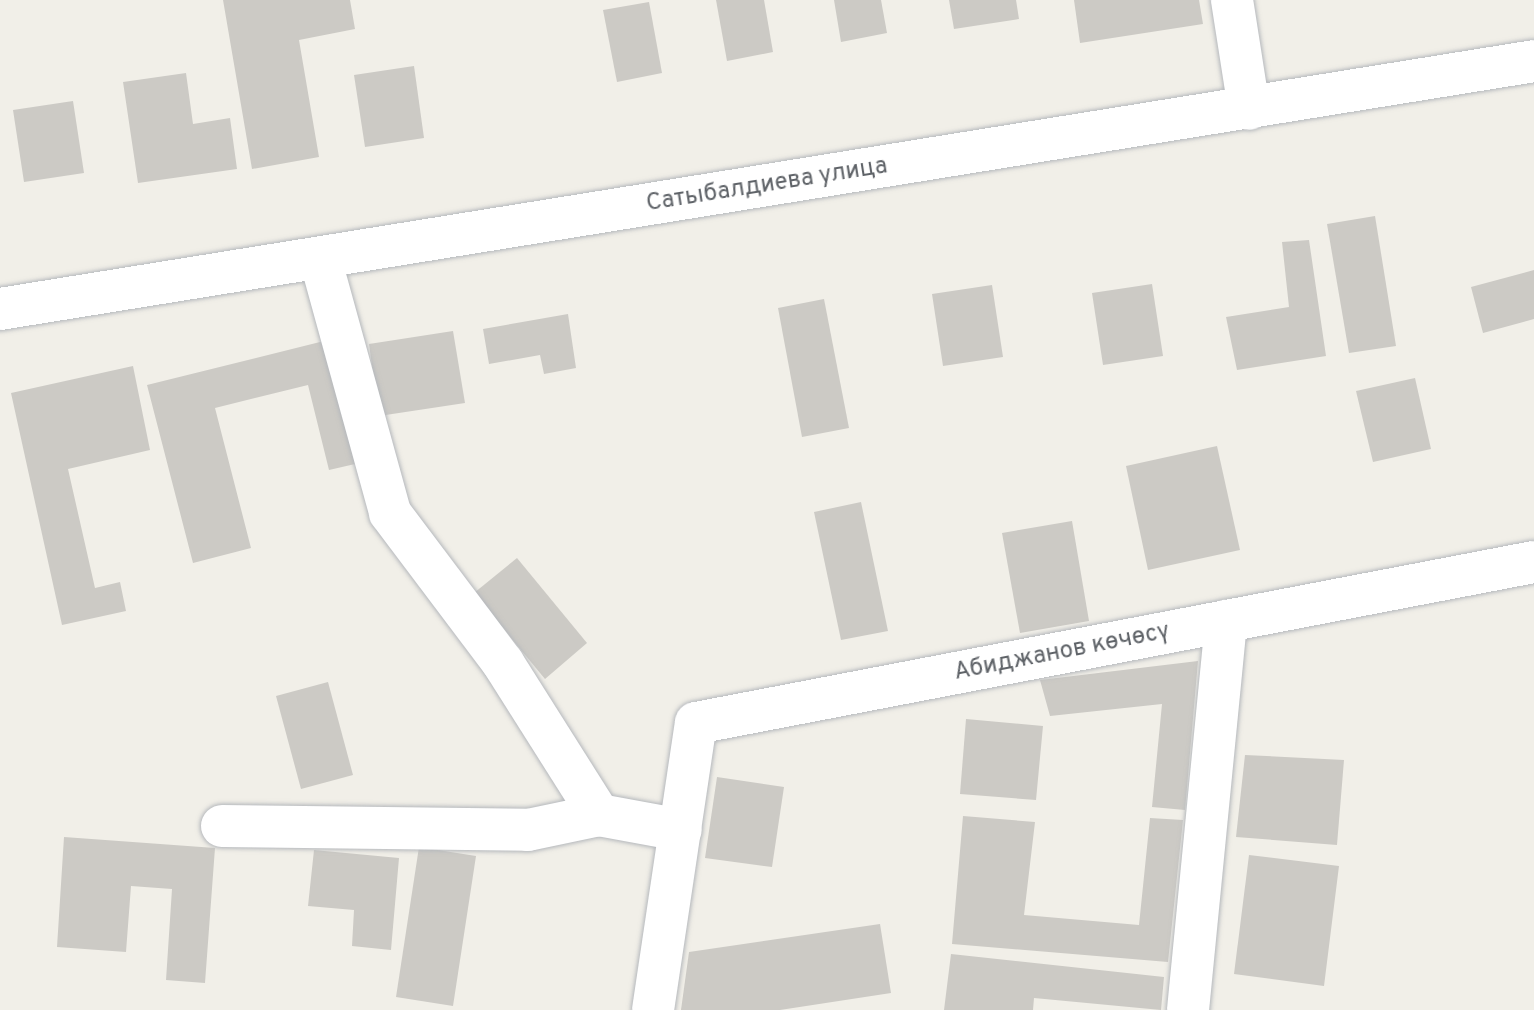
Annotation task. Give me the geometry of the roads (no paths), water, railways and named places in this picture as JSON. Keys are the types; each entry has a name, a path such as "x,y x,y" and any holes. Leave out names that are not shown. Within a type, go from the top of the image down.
{"street":[{"path":"1232,0 1249,109"},
{"name":"Сатыбалдиева улица","path":"0,309 1249,109 1532,67"},
{"path":"320,258 390,513 503,663 599,815"},
{"name":"Абиджанов көчөсү","path":"681,830 696,723 1534,562"},
{"path":"1188,1010 1226,621"},
{"path":"222,826 528,830 599,815 681,830 653,1010"}]}
